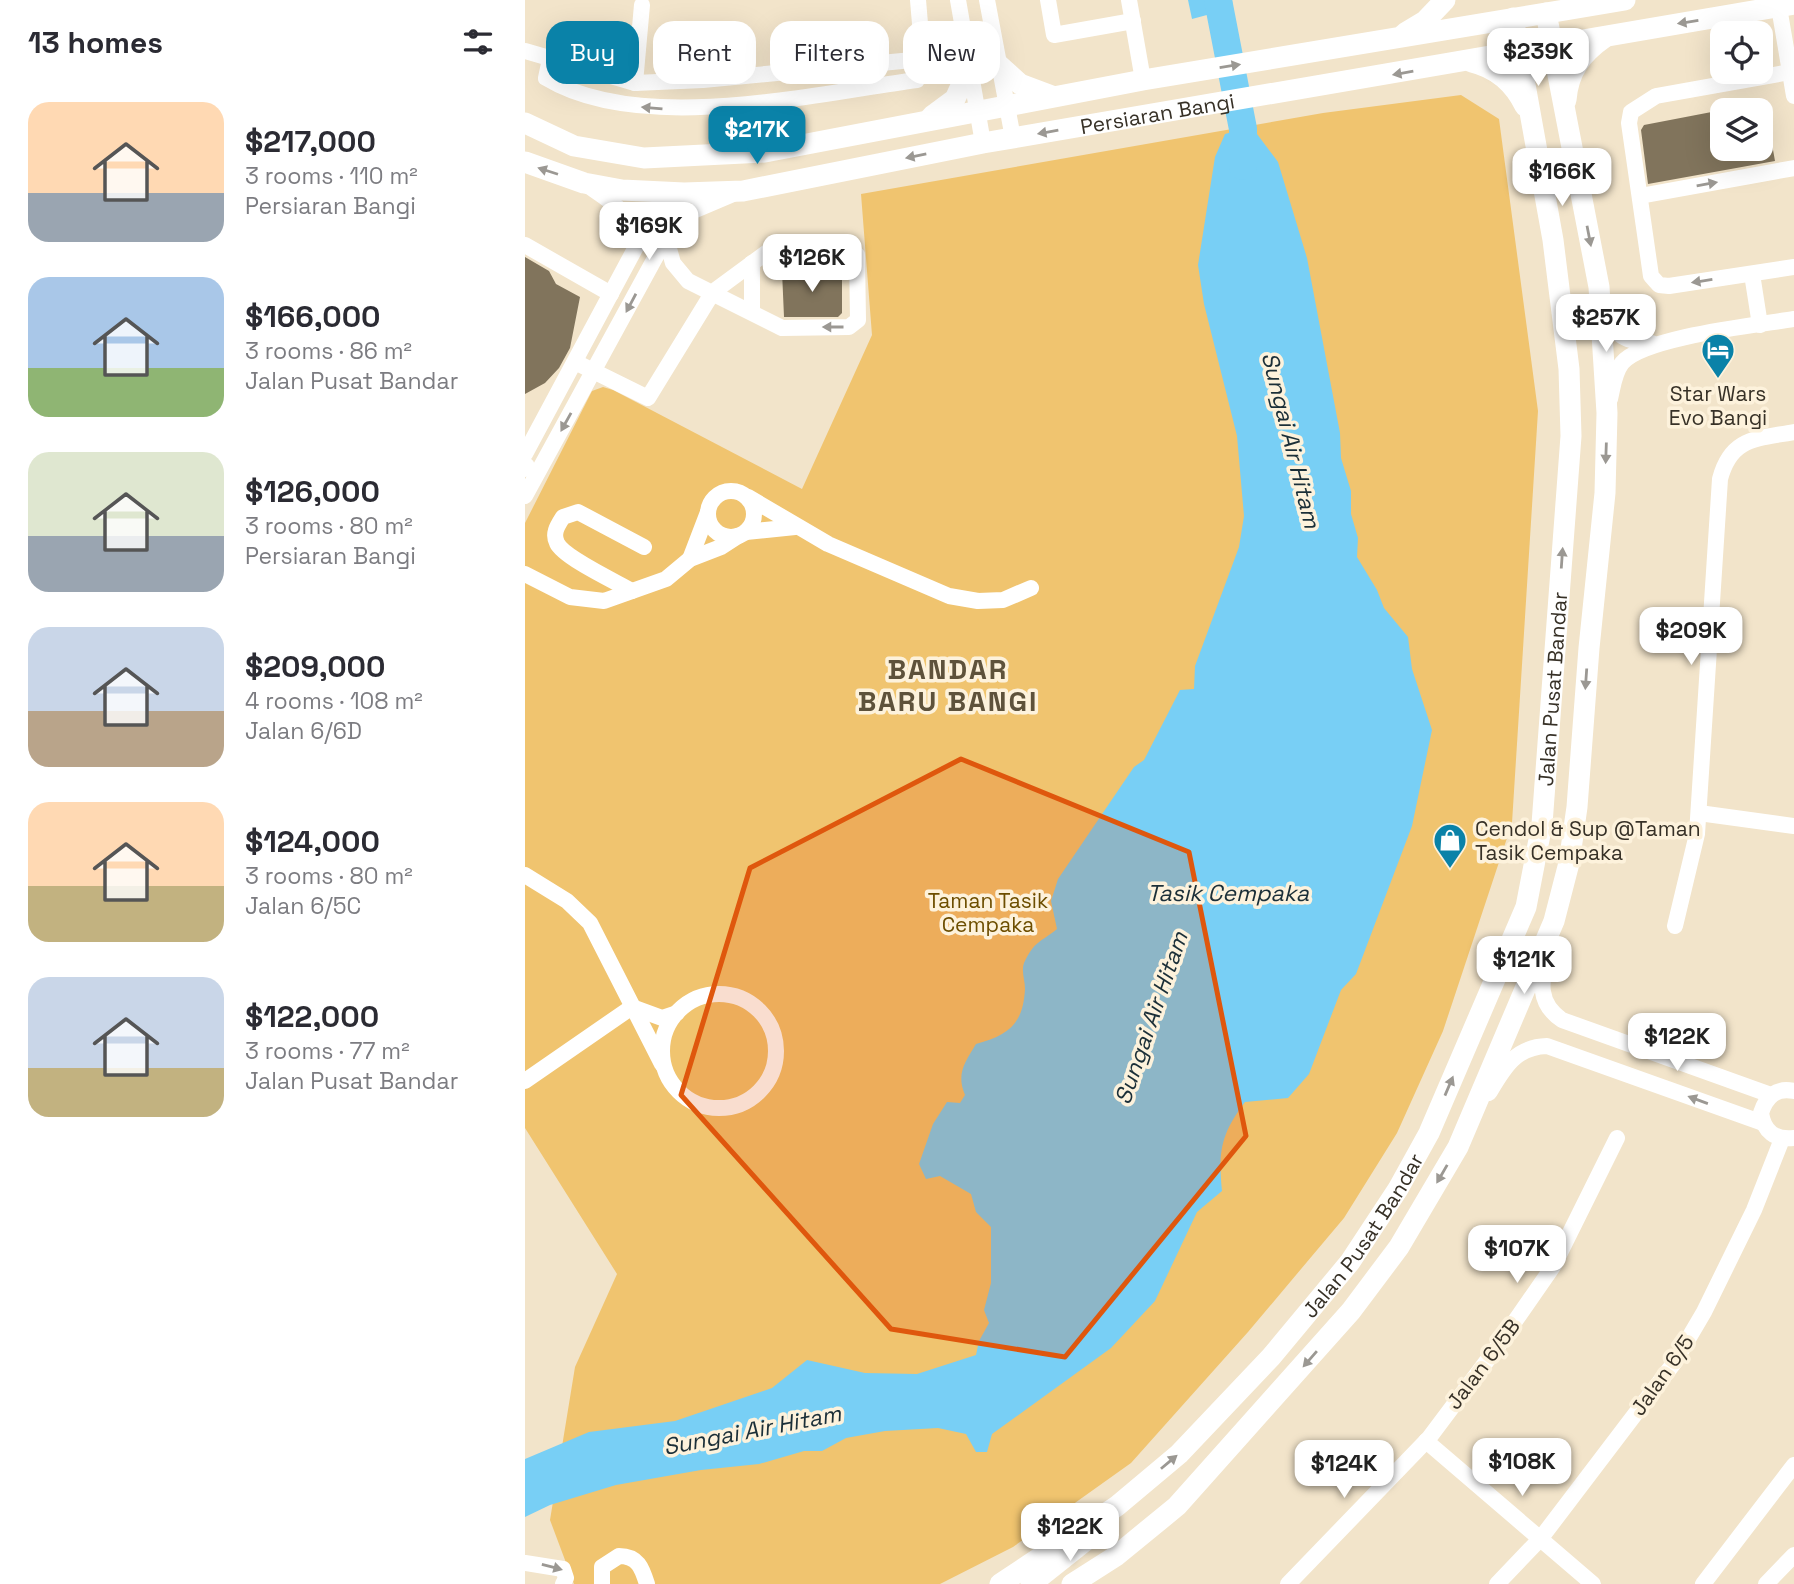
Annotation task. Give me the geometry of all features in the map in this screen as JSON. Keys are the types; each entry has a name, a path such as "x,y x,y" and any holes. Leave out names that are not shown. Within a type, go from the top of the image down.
{"main road":[{"path":"1397,37 1425,21 1445,0"},
{"name":"Persiaran Bangi","path":"525,123 574,146 645,158 765,152 1182,73 1625,0"},
{"name":"Persiaran Bangi","path":"525,162 584,183 658,193 743,191 983,143 1787,6"},
{"name":"Jalan Pusat Bandar","path":"1072,1584 1115,1556 1177,1506 1247,1431 1351,1311 1399,1247 1458,1147 1554,921 1569,863 1577,807 1589,648 1605,493 1607,414 1599,287 1546,13"},
{"name":"Jalan Pusat Bandar","path":"1000,1584 1117,1506 1189,1444 1271,1357 1350,1262 1398,1189 1429,1133 1526,907 1542,824 1571,436 1569,369 1553,240 1513,18"},
{"path":"1566,121 1567,88 1573,70 1588,50 1609,35"},
{"path":"1470,62 1492,69 1511,84 1522,99 1534,128"},
{"path":"1000,66 1020,84 1054,97"},
{"path":"921,122 955,99 962,84"},
{"path":"1031,1584 1083,1542 1117,1506"}],"street":[{"path":"918,0 920,21"},
{"path":"958,0 962,21"},
{"path":"987,0 991,21"},
{"path":"1048,0 1054,35 1133,21"},
{"path":"1129,0 1143,80"},
{"path":"639,38 642,5"},
{"path":"1787,6 1790,72 1794,96"},
{"path":"525,51 546,58"},
{"path":"639,83 703,80 903,61"},
{"path":"1000,70 1013,138"},
{"path":"1790,72 1656,96 1631,111 1629,123 1651,276 1659,285 1669,286 1794,267"},
{"path":"555,84 568,92 653,109 723,106 903,82"},
{"path":"973,84 983,143"},
{"path":"1640,196 1794,168"},
{"path":"525,496 528,458 637,245 633,225 607,199 584,183"},
{"path":"528,458 550,450 666,238 691,212 743,191"},
{"path":"575,362 648,398 713,292 770,250 828,243 852,249 857,255 858,320 849,327 782,328 752,310 713,292 682,276 673,263 666,238"},
{"path":"525,245 611,294"},
{"path":"637,245 657,253"},
{"path":"752,263 752,310"},
{"path":"1752,274 1760,325"},
{"name":"Jalan Pusat Bandar","path":"1599,287 1608,317 1619,335 1633,343 1661,343 1794,319"},
{"name":"Jalan Pusat Bandar","path":"1607,414 1620,366 1632,354 1661,343"},
{"path":"1675,926 1699,813 1720,478 1724,463 1733,450 1748,440 1794,432"},
{"path":"528,458 550,450"},
{"path":"689,559 708,512 719,494 734,491 795,527 949,596 978,601 1003,600 1031,588"},
{"path":"525,574 571,597 604,601 666,579 689,559 721,547 742,534 754,519 748,497"},
{"path":"632,591 561,548 555,536 556,528 563,517 578,512 644,547"},
{"path":"708,512 717,532 723,536 795,527"},
{"path":"1699,813 1794,825"},
{"path":"525,875 566,901 590,923 632,1007 666,1072 675,1088 689,1100 706,1107 726,1108 745,1102 761,1090 773,1073 777,1054 775,1034 766,1017 752,1003 735,995 717,993 699,997 677,1013 662,1018 632,1007"},
{"path":"1554,921 1541,986 1550,1012 1562,1020 1771,1095"},
{"path":"525,1082 632,1007"},
{"path":"666,1072 662,1054 663,1037 677,1013"},
{"path":"1458,1147 1510,1060 1532,1047 1547,1046 1763,1123"},
{"path":"1788,1138 1771,1134 1763,1123 1761,1113 1771,1095 1781,1090 1794,1091"},
{"name":"Jalan 6/5B","path":"1288,1584 1426,1441 1495,1350 1554,1265 1617,1138"},
{"name":"Jalan 6/5","path":"1497,1584 1541,1538 1674,1363 1704,1312 1788,1138"},
{"path":"1426,1441 1593,1584"},
{"path":"1703,1584 1794,1465"},
{"path":"1766,1584 1794,1555"},
{"path":"602,1584 602,1567 619,1556 635,1559 641,1566 647,1584"},
{"path":"525,1563 563,1569 566,1578 563,1584"}],"highlighted area":[{"path":"961,759 1189,852 1246,1136 1065,1357 891,1329 681,1095 750,868"}],"green space":[{"name":"Taman Tasik Cempaka","path":"1461,95 1499,119 1538,411 1512,823 1443,1031 1397,1133 1344,1218 1248,1332 1131,1463 1013,1547 940,1584 574,1584 550,1520 575,1367 617,1274 525,1128 525,523 592,391 603,387 613,390 802,489 872,335 861,194 1323,113"}],"water":[{"path":"1188,0 1232,0 1233,8 1192,19"},
{"name":"Tasik Cempaka","path":"1243,129 1257,134 1278,162 1307,258 1340,433 1341,458 1351,491 1351,514 1358,538 1357,557 1377,590 1384,608 1408,637 1412,669 1432,730 1412,826 1356,974 1341,990 1309,1074 1288,1098 1245,1102 1231,1124 1223,1144 1222,1191 1197,1212 1155,1301 1111,1348 992,1434 987,1452 976,1452 966,1434 938,1428 885,1431 846,1438 822,1451 804,1451 759,1464 701,1470 616,1485 550,1505 525,1517 525,1459 589,1432 675,1421 772,1388 807,1360 865,1373 917,1374 976,1355 979,1341 989,1323 984,1310 991,1283 991,1227 976,1212 971,1194 940,1176 926,1179 919,1164 933,1124 947,1102 960,1103 965,1095 962,1074 976,1044 1005,1032 1012,1027 1021,1012 1025,989 1024,963 1035,946 1057,929 1051,901 1058,879 1134,767 1144,760 1180,690 1194,689 1195,666 1239,547 1244,516 1237,436 1204,304 1198,265 1215,157 1225,134"}],"building":[{"path":"1710,112 1710,161 1773,161 1773,150 1775,161 1648,184 1641,130 1644,125"},
{"path":"525,257 549,271 556,284 580,297 570,348 559,368 545,383 525,394"},
{"path":"825,270 826,273 837,272 838,278 842,279 842,313 838,317 784,317 782,271"}],"waterway":[{"name":"Sungai Air Hitam","path":"1218,0 1243,129 1243,166"}],"place":[{"name":"Star Wars Evo Bangi","path":"1718,380"},
{"name":"Cendol & Sup @Taman Tasik Cempaka","path":"1450,870"}],"district":[{"name":"BANDAR BARU BANGI","path":"948,685"}]}
